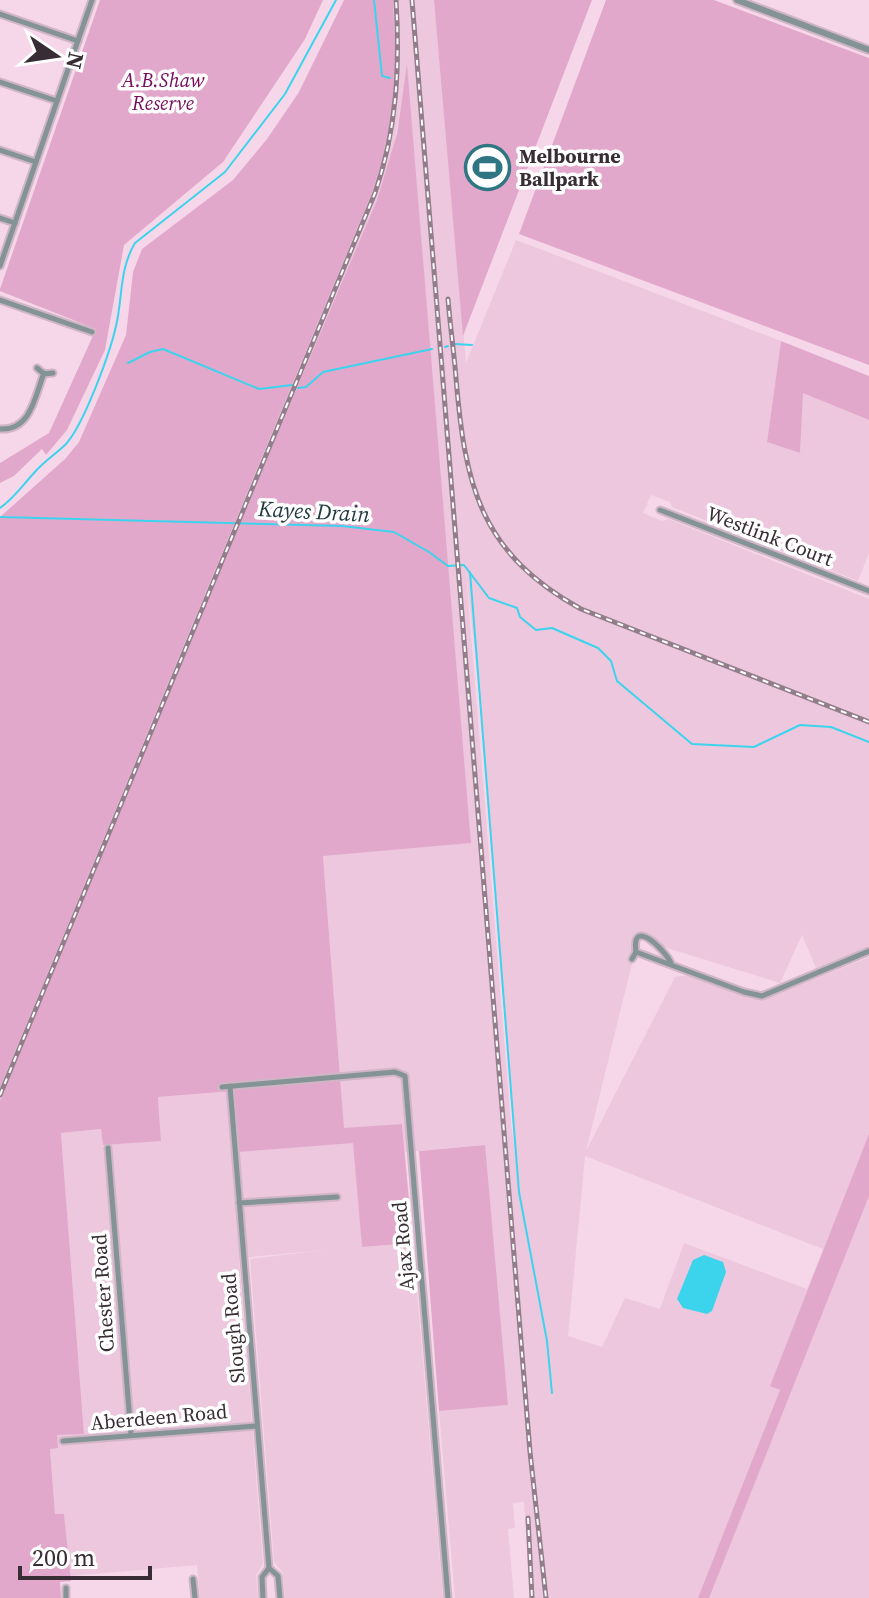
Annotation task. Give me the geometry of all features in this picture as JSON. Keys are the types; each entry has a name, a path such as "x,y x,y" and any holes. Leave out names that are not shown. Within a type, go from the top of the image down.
{"street":[{"path":"0,266 92,0"},
{"path":"737,0 869,50"},
{"path":"0,14 78,41"},
{"path":"0,82 57,101"},
{"path":"0,150 36,162"},
{"path":"0,218 15,223"},
{"path":"0,300 92,332"},
{"path":"37,368 44,373 53,373"},
{"path":"0,429 12,429 25,420 44,373"},
{"name":"Westlink Court","path":"660,510 869,591"},
{"path":"632,959 638,938 651,938 664,950 671,963"},
{"path":"636,952 762,996 869,951"},
{"name":"Ajax Road","path":"222,1087 395,1072 405,1076 448,1598"},
{"name":"Slough Road","path":"230,1086 269,1568 262,1577 263,1598"},
{"name":"Chester Road","path":"108,1148 131,1435"},
{"path":"239,1203 337,1197"},
{"name":"Aberdeen Road","path":"63,1441 257,1426"},
{"name":"Slough Road","path":"269,1568 278,1576 280,1598"},
{"path":"193,1579 195,1598"},
{"path":"66,1588 66,1598"}],"shaded area":[{"path":"393,0 434,0 466,363 516,240 781,341 767,442 800,453 802,392 869,420 869,553 858,581 672,507 670,502 651,495 643,513 662,521 668,519 869,599 869,946 816,968 802,935 780,983 638,939 586,1151 675,977 689,975 747,998 764,1000 869,957 869,1598 530,1598 524,1502 513,1503 515,1528 508,1529 514,1598 455,1598 439,1411 508,1405 484,1145 405,1152 402,1124 344,1129 323,855 471,843 407,70 392,158 377,200 246,512 241,521 238,520 379,173 392,112 396,68","holes":["465,560 481,711 515,1151 511,1125","585,1156 823,1249 807,1289 684,1243 660,1309 625,1298 602,1347 568,1336"]},
{"path":"234,531 236,537 0,1101 0,1088"},
{"path":"235,1091 239,1152 354,1142 362,1247 413,1243 443,1598 285,1598 283,1573 274,1562 250,1259 325,1250 239,1258 263,1564 256,1575 258,1598 200,1598 197,1565 70,1576 64,1514 55,1514 50,1449 57,1435 84,1433 61,1133 101,1129 103,1145 161,1140 158,1097"}],"green space":[{"name":"A.B.Shaw Reserve","path":"100,0 323,0 305,39 223,162 124,245 105,350 67,430 46,455 42,449 14,476 0,483 0,463 49,433 96,329 0,289"},
{"path":"344,0 393,0 396,68 392,112 381,165 0,1088 0,517 65,459 79,442 126,335 133,272 142,249 233,180 267,139 299,92"},
{"name":"Melbourne Ballpark","path":"434,0 592,0 463,336"},
{"path":"606,0 714,0 869,58 869,365 519,234"},
{"path":"407,64 471,843 323,856 344,1128 402,1124 413,1243 362,1247 353,1143 239,1152 234,1091 158,1097 161,1141 103,1145 101,1129 61,1133 84,1434 57,1435 58,1448 50,1449 55,1514 64,1514 71,1581 60,1582 61,1598 0,1598 0,1101 377,200 397,134"},
{"path":"781,341 869,376 869,420 803,393 800,453 767,442"},
{"path":"869,1134 869,1196 709,1598 698,1598 780,1390 770,1386"},
{"path":"485,1145 508,1405 439,1411 419,1151"}],"water":[{"path":"704,1255 723,1262 726,1272 712,1311 707,1314 683,1308 677,1299 693,1260"}],"waterway":[{"path":"0,508 66,444 81,421 113,338 124,273 135,243 225,172 285,94 336,0"},
{"path":"374,0 382,76 390,78"},
{"path":"455,344 472,345"},
{"path":"128,363 163,349 259,389 292,385"},
{"path":"298,388 306,387 323,372 432,349"},
{"name":"Kayes Drain","path":"0,517 342,526 394,532 448,566 464,565 489,598 517,608 520,617 536,630 552,628 598,648 611,661 617,681 692,744 754,747 800,725 831,727 869,742"},
{"path":"470,572 519,1192 547,1341 552,1393"}],"railway":[{"path":"0,1095 375,193 388,145 395,97 398,49 396,0"},
{"path":"412,0 530,1452 546,1598"},
{"path":"448,299 460,417 473,484 499,540 520,564 547,587 581,609 869,722"},
{"path":"528,1518 532,1598"}],"place":[{"name":"Melbourne Ballpark","path":"488,168"}]}
